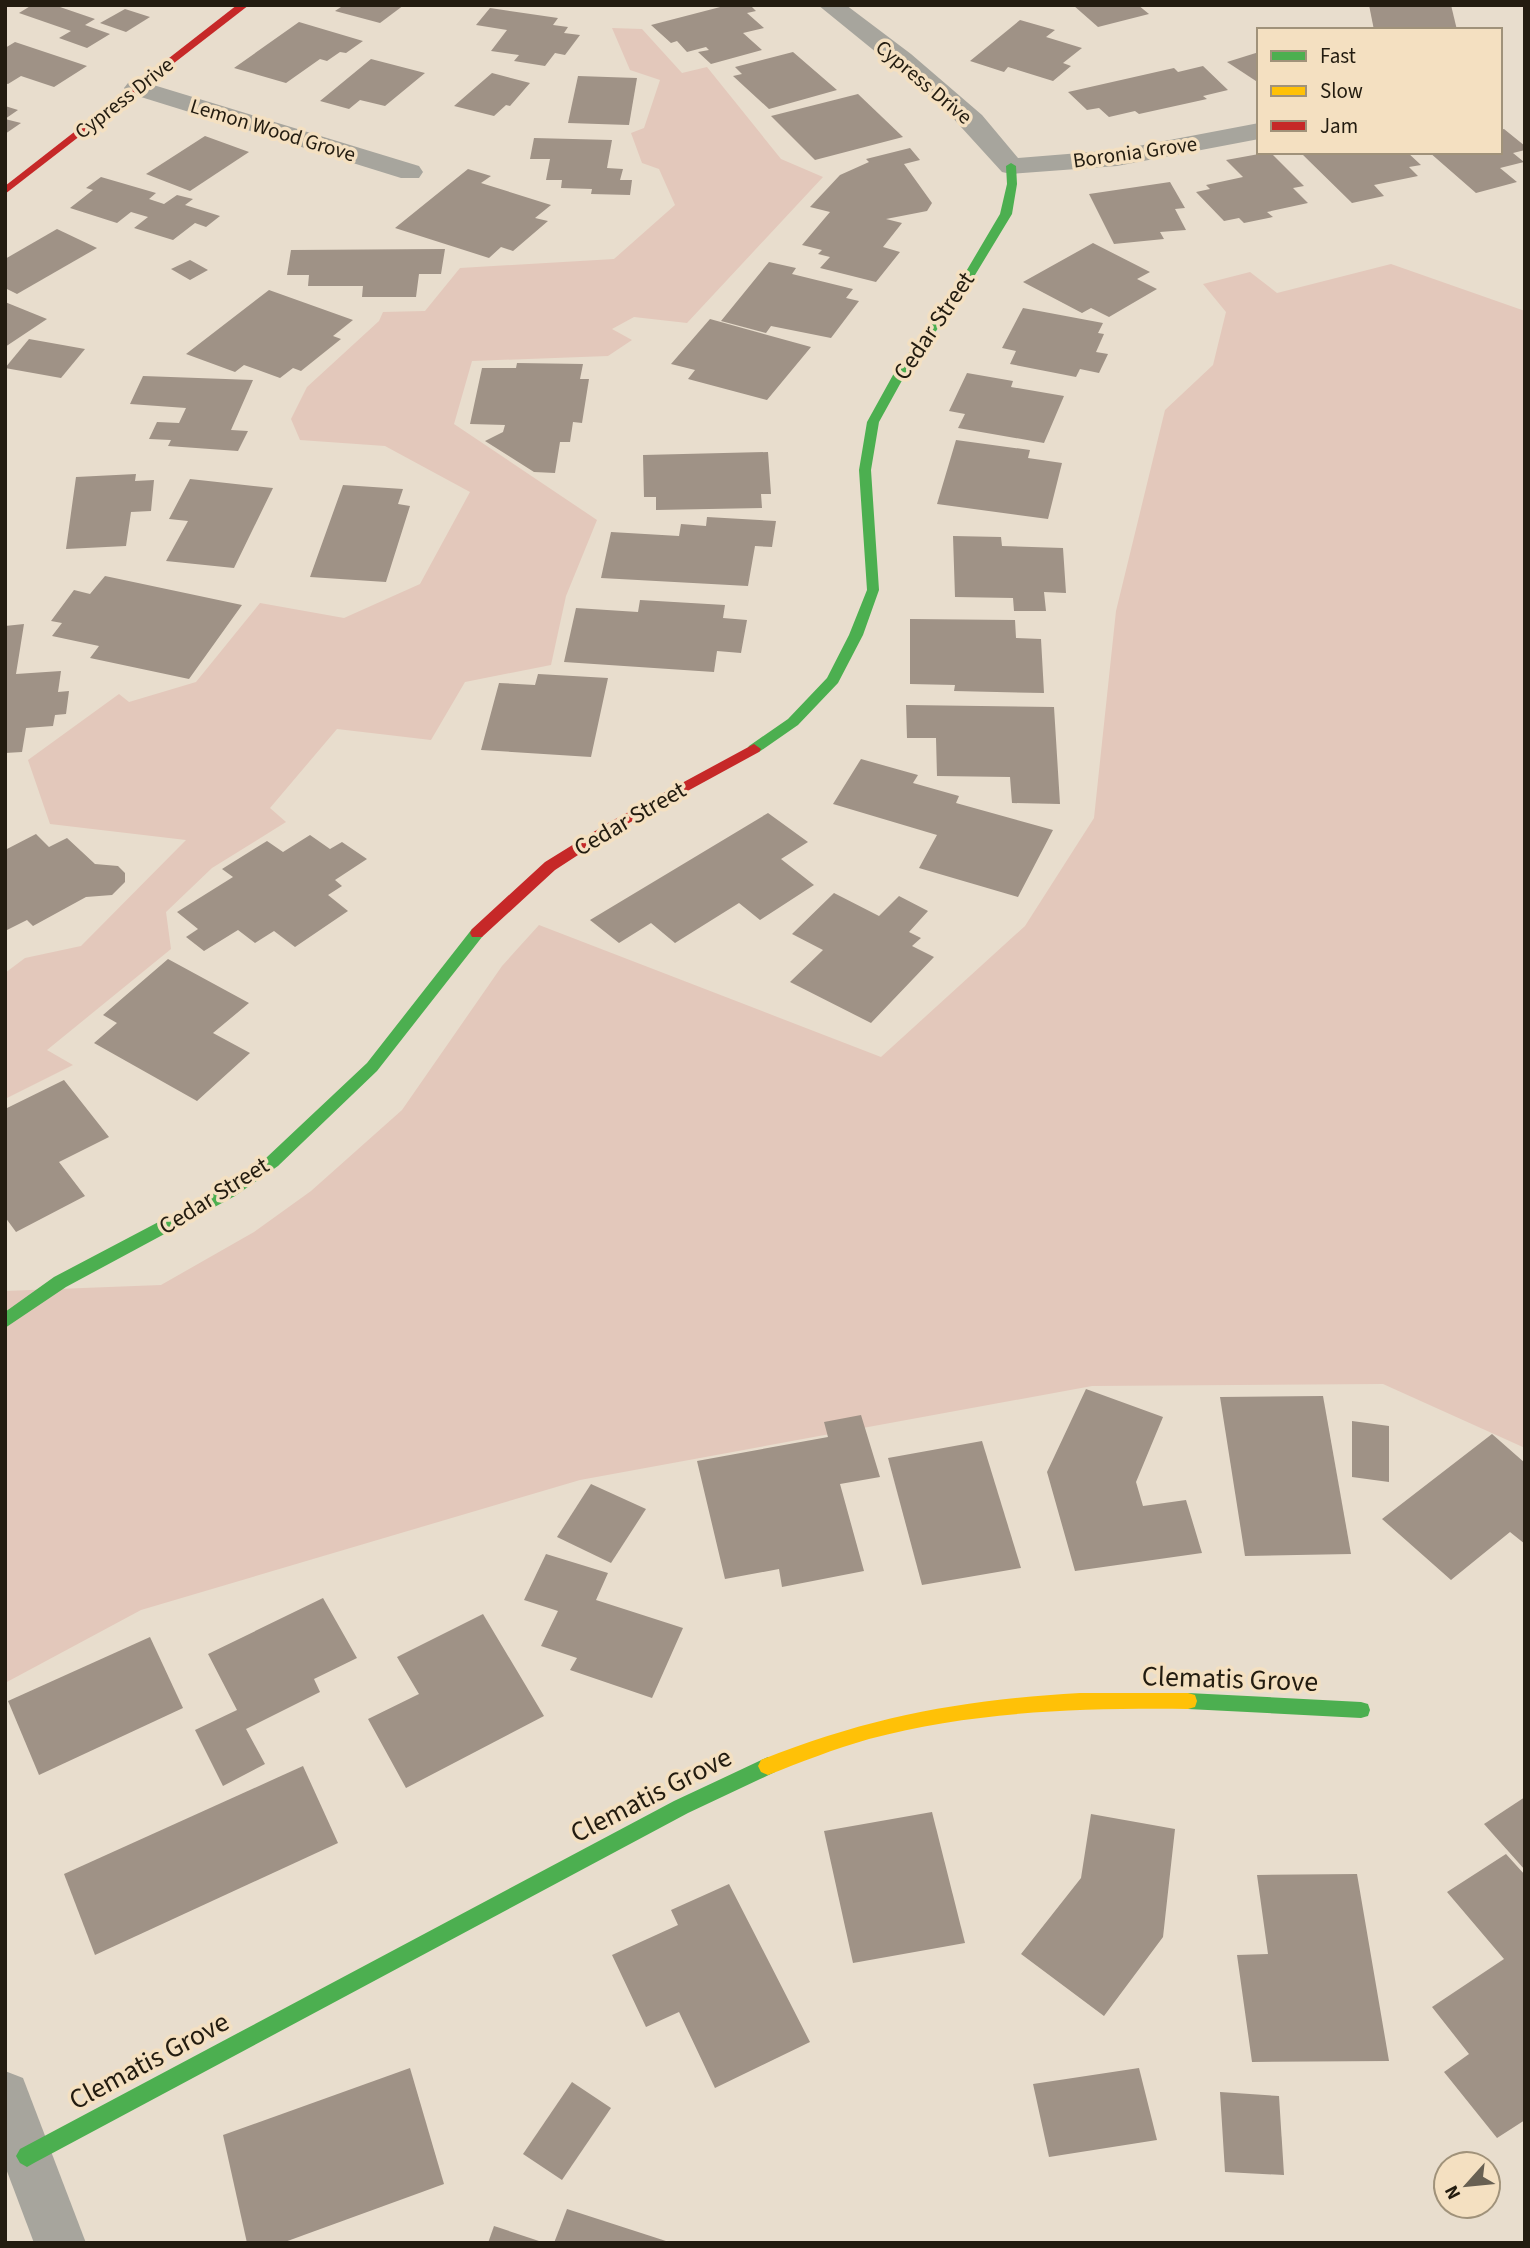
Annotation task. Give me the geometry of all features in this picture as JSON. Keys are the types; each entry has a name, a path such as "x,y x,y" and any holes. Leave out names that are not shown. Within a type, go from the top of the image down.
{"street":[{"name":"Cypress Drive","path":"5,191 244,5"},
{"name":"Cypress Drive","path":"830,5 938,90 996,146 1011,166"},
{"name":"Lemon Wood Grove","path":"137,88 410,172"},
{"name":"Boronia Grove","path":"1011,166 1117,158 1257,131"},
{"name":"Cedar Street","path":"5,1321 60,1282 218,1198 272,1162 372,1068 473,937 500,908 550,866 613,826 739,758 793,722 833,680 856,635 873,590 865,470 873,422 900,375 966,280 1006,214 1012,184 1011,166"},
{"name":"Clematis Grove","path":"27,2157 681,1807 755,1771 855,1735 937,1713 1043,1702 1192,1702 1361,1710"},
{"path":"5,2096 60,2243"}],"shaded area":[{"path":"612,28 642,29 682,73 707,67 781,159 823,177 687,323 634,317 612,329 632,340 608,356 472,361 454,424 597,520 566,596 551,665 465,682 431,740 337,729 270,808 286,822 212,868 166,912 171,949 47,1050 73,1065 5,1099 5,973 25,958 81,946 186,840 50,824 28,760 119,694 129,702 196,682 260,603 344,618 420,584 470,492 385,446 300,440 291,419 307,387 379,321 383,312 425,311 460,268 614,259 675,205 659,169 642,163 631,133 644,128 660,80 630,70"},
{"path":"1391,264 1525,311 1525,1448 1383,1384 1092,1386 580,1480 141,1610 5,1683 5,1291 161,1285 254,1232 311,1191 402,1110 502,966 539,925 881,1057 1025,926 1094,818 1116,611 1165,410 1213,365 1226,312 1203,284 1250,272 1277,293"}],"building":[{"path":"32,5 62,5 60,7 95,19 85,25 110,34 87,48 59,38 71,31 19,13"},
{"path":"344,5 404,5 380,23 335,11"},
{"path":"728,5 750,5 756,11 747,13 764,28 743,33 762,50 711,64 698,52 709,50 706,47 687,52 677,41 671,43 651,25"},
{"path":"1073,5 1138,5 1149,14 1098,27"},
{"path":"1369,5 1451,5 1457,28 1374,28"},
{"path":"490,8 558,18 553,25 568,27 564,33 580,35 565,55 555,53 545,66 514,61 519,55 491,51 507,30 476,25"},
{"path":"125,9 150,17 126,32 100,23"},
{"path":"1020,20 1055,30 1046,37 1082,48 1063,63 1071,66 1053,81 1008,67 1004,72 970,61"},
{"path":"299,22 363,41 346,53 340,52 327,61 320,59 286,83 234,68"},
{"path":"15,42 87,66 54,87 21,76 8,84 5,83 5,48"},
{"path":"793,52 837,90 769,109 733,76 742,74 735,67"},
{"path":"1257,53 1257,82 1227,62"},
{"path":"371,59 425,73 385,106 360,100 349,109 320,101"},
{"path":"1203,66 1228,90 1203,96 1207,99 1139,114 1135,111 1109,117 1099,108 1087,110 1068,92 1174,68 1178,72"},
{"path":"492,73 530,83 510,106 506,105 494,116 454,106"},
{"path":"578,76 637,78 629,125 568,123"},
{"path":"858,94 903,137 815,160 771,116"},
{"path":"5,106 18,110 5,119"},
{"path":"5,119 21,123 5,134"},
{"path":"1502,130 1525,146 1525,150 1513,153 1524,162 1500,168 1517,182 1476,193 1431,154 1502,154"},
{"path":"205,136 249,152 190,191 146,174"},
{"path":"534,138 612,140 607,168 623,169 620,180 632,180 630,195 591,194 592,189 561,188 562,180 546,180 550,159 530,159"},
{"path":"910,148 920,160 904,164 932,203 927,211 886,219 902,223 883,247 900,252 876,282 820,268 830,257 818,254 822,250 802,245 830,212 810,207 840,175 869,162 866,159"},
{"path":"1272,154 1304,186 1293,188 1308,203 1267,212 1273,217 1244,223 1239,218 1224,221 1196,192 1210,189 1206,185 1243,177 1226,160"},
{"path":"1302,154 1409,154 1421,165 1409,167 1418,176 1374,185 1384,196 1352,203"},
{"path":"468,169 491,176 481,183 551,205 535,218 548,221 513,251 501,247 489,258 395,228"},
{"path":"101,177 156,193 149,199 164,204 177,195 193,199 185,205 220,216 206,227 195,223 173,240 134,228 148,217 131,212 117,223 70,208 93,190 86,188"},
{"path":"1170,182 1185,208 1175,209 1186,230 1160,232 1164,239 1114,244 1089,194"},
{"path":"57,229 97,248 17,294 5,288 5,259"},
{"path":"1093,243 1150,272 1137,279 1157,289 1109,317 1091,308 1082,313 1023,282"},
{"path":"445,249 441,274 419,274 416,297 362,297 363,286 308,286 309,275 287,275 291,250"},
{"path":"190,260 208,270 190,280 171,269"},
{"path":"769,262 796,268 792,274 853,289 846,298 859,301 831,338 771,326 766,333 721,321"},
{"path":"269,290 353,320 333,336 341,339 301,371 293,368 280,378 244,365 235,372 186,354"},
{"path":"5,302 47,319 5,347"},
{"path":"1023,308 1103,323 1098,333 1104,334 1096,352 1108,354 1099,373 1080,369 1076,377 1010,364 1016,351 1002,348"},
{"path":"710,319 811,347 767,400 688,379 695,370 671,364"},
{"path":"29,339 85,349 61,378 5,368"},
{"path":"517,363 583,364 580,379 589,379 582,423 573,422 570,442 560,442 555,473 534,472 485,441 503,432 505,425 470,424 482,368 516,368"},
{"path":"967,373 1013,381 1011,387 1064,396 1044,443 958,428 965,414 949,411"},
{"path":"143,376 253,380 231,430 248,431 238,451 168,446 171,440 149,439 157,422 179,423 186,408 130,404"},
{"path":"956,440 1030,450 1028,458 1062,463 1048,519 937,504"},
{"path":"768,452 771,494 761,494 762,508 656,510 656,497 644,497 643,455"},
{"path":"136,474 135,481 154,480 151,511 131,512 126,546 66,549 76,477"},
{"path":"190,479 273,488 234,568 166,561 188,521 169,519"},
{"path":"343,485 403,489 398,504 410,506 386,582 310,577"},
{"path":"707,517 776,521 772,547 755,546 748,586 601,578 611,532 679,536 681,524 706,526"},
{"path":"953,536 1001,537 1002,546 1063,548 1066,593 1044,592 1046,611 1014,611 1013,598 955,597"},
{"path":"105,576 242,605 189,679 90,658 99,646 52,636 62,623 51,621 74,590 90,594"},
{"path":"640,600 725,605 723,618 747,620 741,653 717,651 714,672 564,662 576,608 638,612"},
{"path":"910,619 1015,620 1016,638 1041,639 1044,693 954,691 955,685 910,684"},
{"path":"24,624 16,674 61,671 58,692 69,691 66,714 55,715 53,726 26,728 22,752 5,753 5,626"},
{"path":"538,674 608,678 591,757 481,750 499,683 535,685"},
{"path":"906,705 1054,707 1060,804 1012,803 1010,777 937,776 936,738 907,738"},
{"path":"861,759 918,775 913,783 959,796 956,803 1053,830 1018,897 919,868 937,835 833,804"},
{"path":"768,813 808,842 781,859 814,885 760,920 739,903 675,943 651,923 619,943 590,920"},
{"path":"36,834 49,847 67,838 95,864 118,866 125,873 125,882 112,895 86,897 33,926 27,920 5,931 5,850"},
{"path":"310,835 330,849 342,842 367,859 335,880 342,886 328,895 348,911 295,947 274,931 255,943 238,930 204,951 186,937 198,929 177,912 233,877 222,869 267,841 283,852"},
{"path":"834,893 879,916 899,896 928,911 909,932 921,938 912,946 934,957 871,1023 790,982 823,950 792,934"},
{"path":"168,959 249,1003 213,1033 250,1053 197,1101 94,1043 117,1023 103,1015"},
{"path":"64,1080 109,1137 59,1162 85,1196 16,1232 5,1217 5,1109"},
{"path":"1086,1389 1163,1417 1136,1482 1143,1506 1186,1500 1202,1553 1075,1571 1047,1472"},
{"path":"1323,1396 1351,1554 1245,1556 1220,1397"},
{"path":"861,1415 880,1477 840,1484 864,1571 782,1587 779,1569 725,1579 697,1461 828,1437 824,1422"},
{"path":"1352,1421 1389,1426 1389,1482 1352,1477"},
{"path":"1492,1434 1525,1463 1525,1544 1510,1532 1451,1580 1382,1519"},
{"path":"982,1441 1021,1568 922,1585 888,1458"},
{"path":"591,1484 646,1509 611,1563 557,1537"},
{"path":"546,1554 608,1573 596,1600 683,1628 652,1698 570,1670 577,1658 541,1646 558,1611 524,1600"},
{"path":"323,1598 357,1658 314,1679 320,1692 246,1729 265,1764 223,1786 195,1730 237,1710 208,1654"},
{"path":"483,1614 544,1716 406,1788 368,1719 419,1694 397,1657"},
{"path":"150,1637 183,1708 39,1775 8,1701"},
{"path":"303,1766 338,1843 95,1955 64,1874"},
{"path":"1525,1797 1525,1870 1484,1824"},
{"path":"932,1812 965,1943 853,1963 824,1831"},
{"path":"1091,1814 1175,1829 1163,1937 1104,2016 1021,1954 1081,1878"},
{"path":"1506,1854 1525,1875 1525,2120 1497,2138 1444,2072 1469,2054 1432,2007 1504,1959 1447,1892"},
{"path":"1357,1874 1389,2061 1252,2062 1237,1955 1268,1954 1257,1875"},
{"path":"729,1884 810,2042 715,2088 679,2012 646,2027 612,1955 678,1925 671,1910"},
{"path":"410,2068 444,2184 282,2243 247,2243 223,2135"},
{"path":"1139,2068 1157,2140 1049,2157 1033,2084"},
{"path":"572,2082 611,2108 562,2180 523,2154"},
{"path":"1220,2092 1279,2096 1284,2175 1225,2172"},
{"path":"567,2209 669,2242 669,2243 554,2243"},
{"path":"494,2226 542,2242 542,2243 488,2243"}],"traffic: fast":[{"path":"754,749 793,722 833,680 856,635 873,590 865,470 873,422 899,375 966,280 1006,214 1012,184 1011,166"},
{"path":"5,1321 60,1282 229,1192 272,1162 372,1067 477,933"},
{"path":"1188,1701 1361,1710"},
{"path":"27,2156 681,1807 768,1766"}],"traffic: slow":[{"path":"768,1766 870,1730 922,1718 1027,1704 1188,1701"}],"traffic: jam":[{"path":"5,191 244,5"},
{"path":"477,933 550,866 613,826 754,749"}]}
